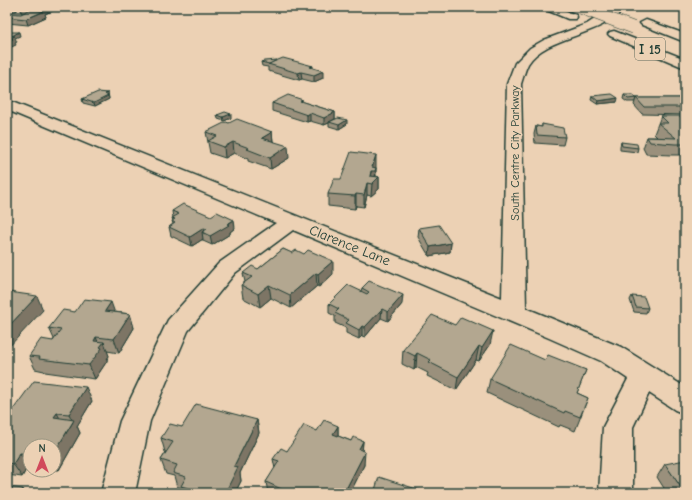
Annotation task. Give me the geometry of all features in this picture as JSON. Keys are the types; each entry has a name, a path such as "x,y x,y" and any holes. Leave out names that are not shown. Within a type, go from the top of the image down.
{"main road":[{"name":"I 15","path":"548,7 576,11 618,33 685,64"},
{"path":"562,7 634,28 685,49"},
{"name":"I 15","path":"604,7 685,38"},
{"name":"South Centre City Parkway","path":"514,311 514,84 522,64 535,50 551,40 581,30 604,20 620,7"},
{"path":"618,33 685,57"},
{"name":"Clarence Lane","path":"7,105 514,311 611,354 685,402"},
{"path":"118,493 135,421 177,326 227,268 292,221"},
{"path":"616,493 618,427 644,374"}],"building":[{"path":"20,7 46,7 42,9"},
{"path":"29,10 44,11 26,19 7,17 7,13 21,14"},
{"path":"7,32 19,32 12,36 7,35"},
{"path":"7,35 15,36 10,38 13,39 7,41"},
{"path":"283,58 313,66 310,67 323,71 314,75 301,72 298,73 268,64"},
{"path":"277,60 269,64 261,62 264,61"},
{"path":"98,92 108,93 105,94 108,96 94,103 82,99"},
{"path":"612,94 618,98 598,101 592,96"},
{"path":"288,95 303,100 300,101 335,112 324,118 310,113 307,115 272,103"},
{"path":"624,95 632,95 636,98 628,99"},
{"path":"636,98 685,98 685,107 644,107"},
{"path":"225,112 231,114 223,117 217,115"},
{"path":"661,116 685,117 685,144 650,142 647,137 676,138 658,123 668,123"},
{"path":"338,118 347,120 339,125 329,122"},
{"path":"237,119 272,132 262,138 288,146 270,158 233,142 224,147 208,141 217,136 206,132 226,122 229,123"},
{"path":"542,124 563,128 565,137 537,135 536,126 542,127"},
{"path":"621,142 637,144 638,148 622,146"},
{"path":"351,152 376,155 372,167 376,168 375,171 371,171 370,176 379,177 372,184 367,183 364,195 356,194 355,196 328,194 334,179 341,179"},
{"path":"183,204 211,216 217,212 234,220 227,224 229,225 210,236 202,232 207,229 204,228 190,237 169,227 175,223 172,221 175,219 172,218 179,214 172,211"},
{"path":"439,225 451,243 430,247 419,228"},
{"path":"283,249 292,253 296,250 304,254 308,250 333,261 290,295 269,285 258,294 241,285 252,277 243,273 252,266 258,269"},
{"path":"369,281 403,295 388,312 382,309 365,327 362,326 359,330 346,323 349,320 335,313 339,309 329,304 348,285 367,294 369,292 362,288"},
{"path":"9,292 37,296 7,328 7,294"},
{"path":"632,296 644,297 648,308 636,307"},
{"path":"84,299 111,302 105,311 130,314 114,339 96,337 94,341 104,342 100,347 102,348 89,365 39,359 40,357 29,356 41,339 53,341 61,330 49,328 63,310 75,312"},
{"path":"432,315 455,325 461,317 493,331 482,348 479,346 458,377 429,362 431,360 417,353 415,356 403,350"},
{"path":"511,345 545,360 548,355 586,370 577,393 588,398 580,417 565,411 564,413 490,379"},
{"path":"34,381 86,387 69,414 57,413 54,417 74,420 62,440 62,438 22,438 22,453 20,453 13,464 7,463 7,418"},
{"path":"196,404 257,420 234,466 238,467 225,493 205,493 181,486 186,477 173,473 177,465 161,460 173,442 161,438 170,424 182,427"},
{"path":"324,420 338,426 333,434 351,441 353,437 363,441 359,449 365,452 344,493 290,493 266,482 279,461 273,459 281,448 287,451 304,425 317,431"},
{"path":"685,460 685,493 665,464"},
{"path":"379,477 429,493 374,493"},
{"path":"7,487 23,489 21,493 7,493"}]}
